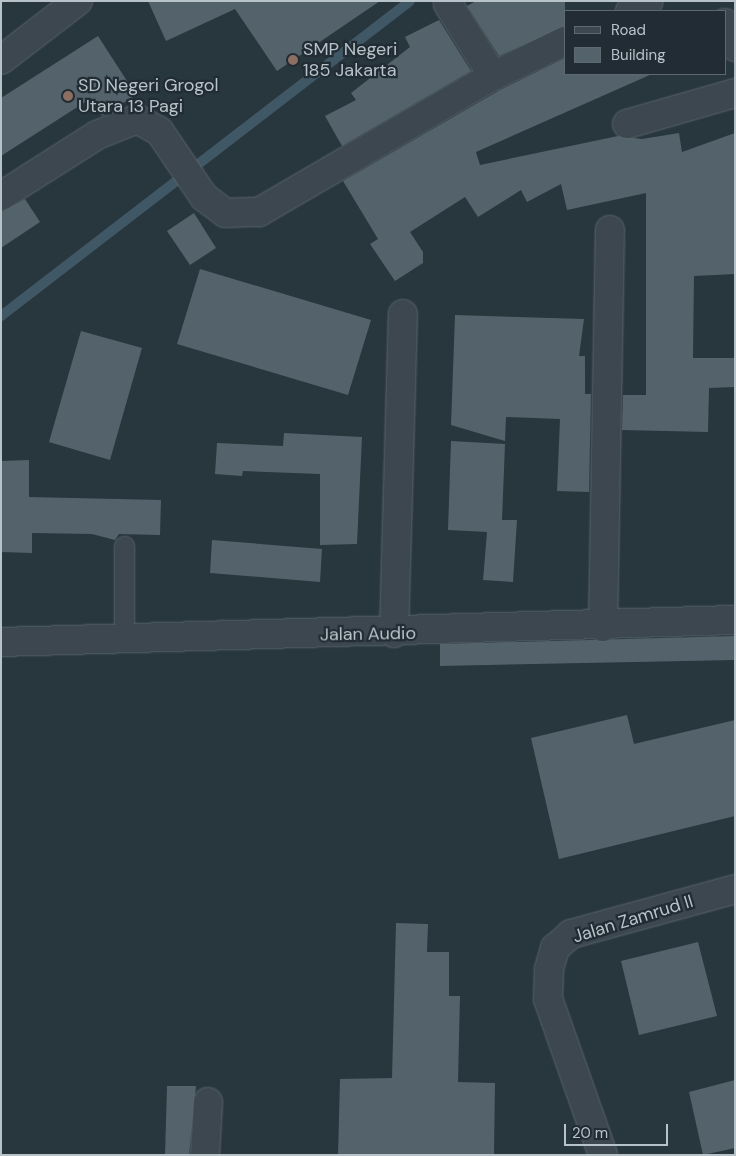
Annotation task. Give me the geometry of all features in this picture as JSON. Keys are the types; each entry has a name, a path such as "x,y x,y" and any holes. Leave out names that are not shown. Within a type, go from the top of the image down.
{"street":[{"path":"1,60 78,1"},
{"path":"632,10 649,1"},
{"path":"448,4 493,76"},
{"path":"726,26 735,47"},
{"path":"1,196 97,134 130,120 149,122 186,170 204,198 225,213 259,212 493,76 564,41"},
{"path":"627,124 735,93"},
{"path":"603,627 610,230"},
{"path":"394,634 403,314"},
{"name":"Jalan Audio","path":"1,642 394,634 603,627 735,620"},
{"name":"Jalan Zamrud II","path":"603,1155 548,998 549,969 555,948 571,934 735,889"},
{"path":"205,1155 208,1102"}],"lane":[{"path":"124,546 124,638"}],"building":[{"path":"148,1 380,1 277,71 235,9 166,41"},
{"path":"476,1 565,1 564,26 499,56 467,6"},
{"path":"439,20 471,71 342,146 325,116 356,100 351,93 410,47 405,37"},
{"name":"SD Negeri Grogol Utara 13 Pagi","path":"98,36 136,95 102,116 90,99 1,156 1,98"},
{"path":"564,58 564,75 650,75 476,152 480,165 618,136 642,139 679,133 682,152 735,133 735,274 694,276 693,358 735,358 735,387 709,388 708,432 622,430 623,395 646,395 646,193 567,210 561,184 527,202 521,190 478,217 465,197 410,232 423,252 423,263 395,281 370,244 378,239 343,181 500,90"},
{"path":"25,199 40,222 1,248 1,212"},
{"path":"194,213 216,248 190,265 167,231"},
{"path":"200,269 371,320 348,395 177,344"},
{"path":"455,315 584,319 579,356 585,356 585,394 591,394 589,492 557,491 560,419 506,417 505,441 451,425"},
{"path":"81,331 142,348 110,460 49,442"},
{"path":"284,433 362,437 357,544 320,545 320,474 243,471 242,476 215,474 217,443 283,446"},
{"path":"451,441 505,444 502,520 517,520 513,582 483,580 487,532 448,530"},
{"path":"29,460 29,497 161,500 160,535 119,534 115,540 92,534 32,533 32,553 1,552 1,461"},
{"path":"212,540 322,549 320,582 210,573"},
{"path":"735,636 735,660 440,666 440,644"},
{"path":"627,715 634,744 735,720 735,816 559,859 531,738"},
{"path":"396,923 428,924 427,952 449,952 449,996 460,996 458,1082 495,1083 494,1155 338,1155 340,1079 392,1078"},
{"path":"698,942 717,1016 639,1035 621,961"},
{"path":"735,1080 735,1148 703,1155 689,1092"},
{"path":"167,1086 196,1086 189,1155 165,1155"}],"waterway":[{"path":"1,316 410,1"}],"place":[{"name":"SMP Negeri 185 Jakarta","path":"293,60"},
{"name":"SD Negeri Grogol Utara 13 Pagi","path":"68,96"}]}
